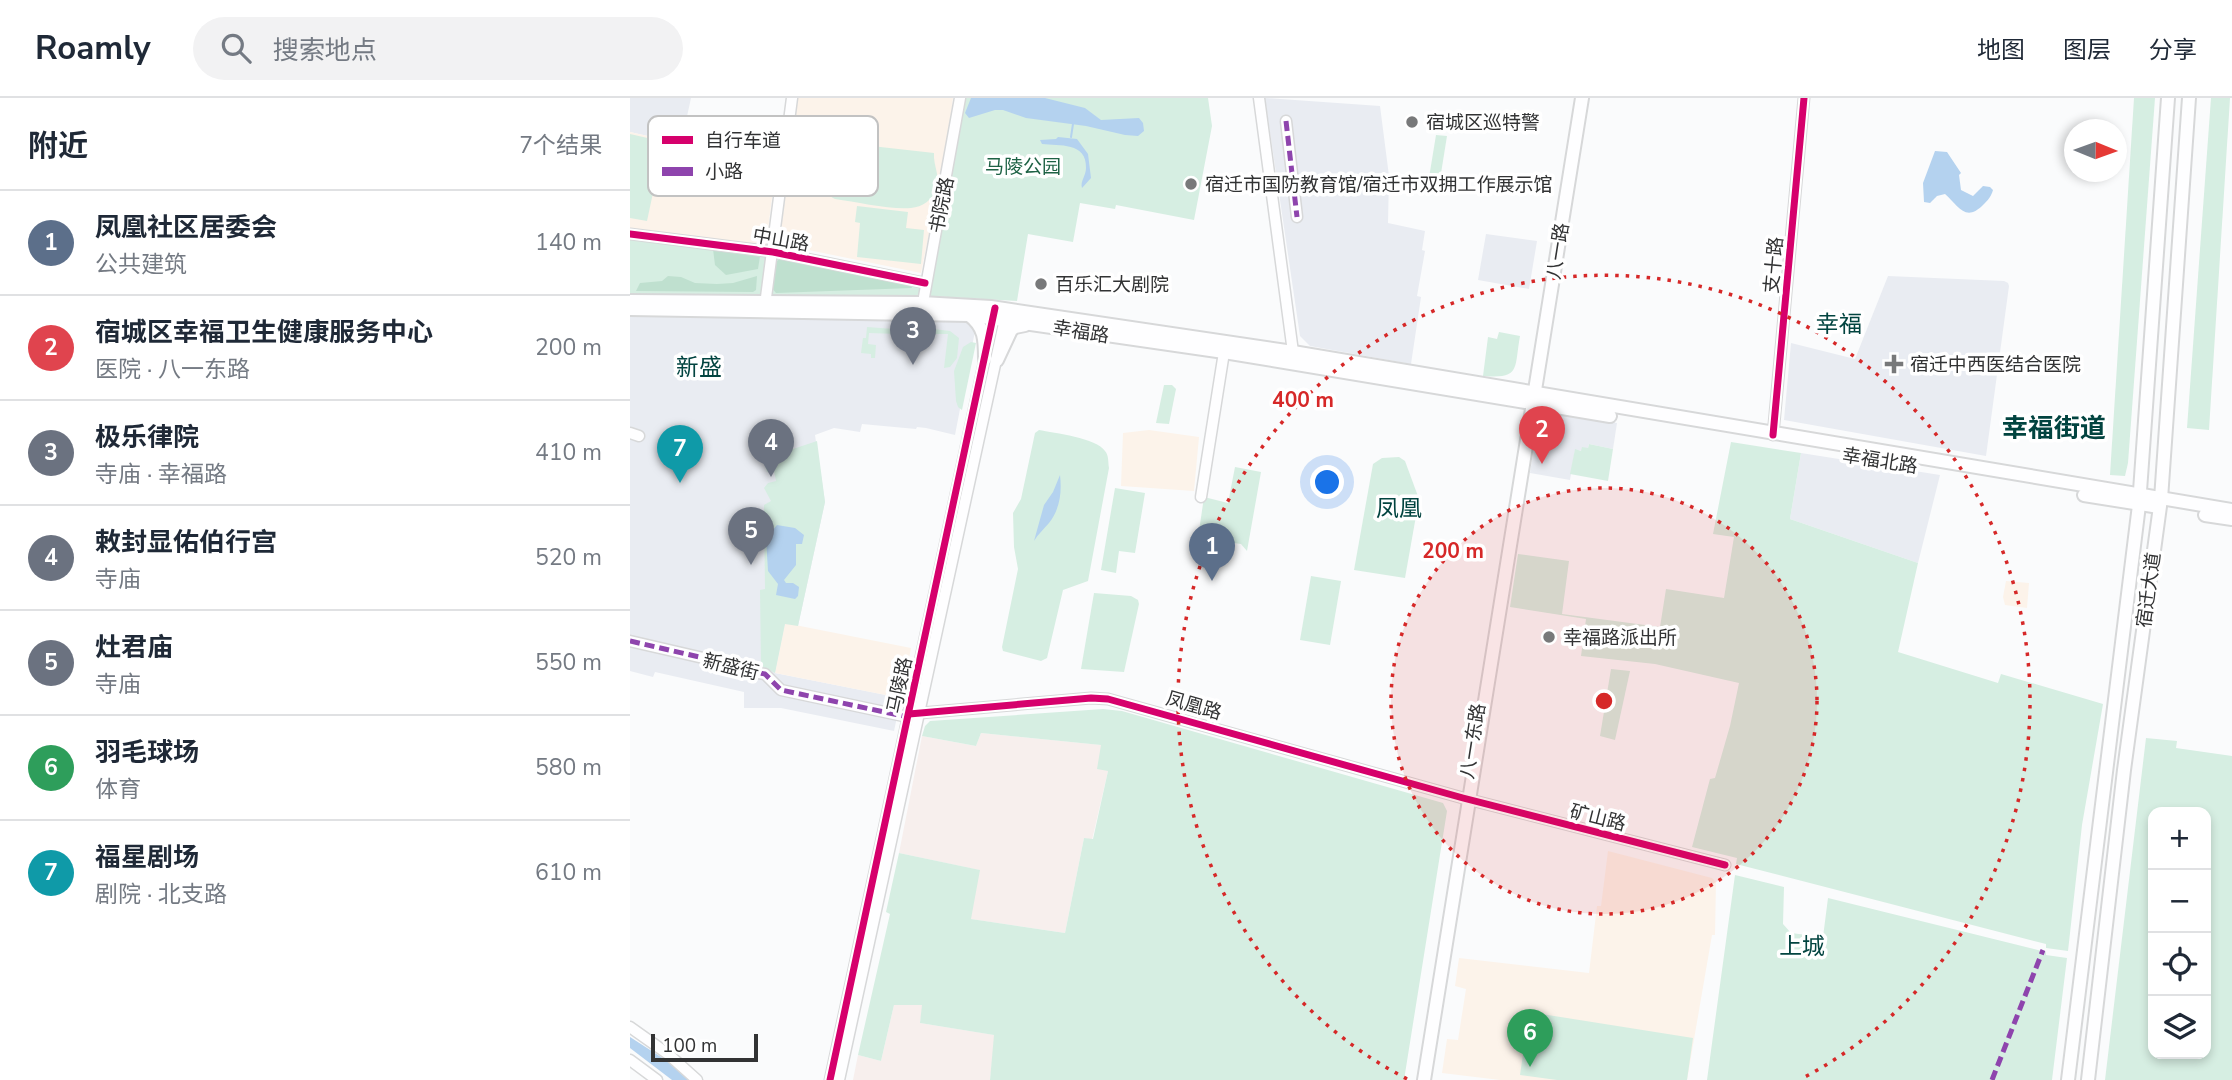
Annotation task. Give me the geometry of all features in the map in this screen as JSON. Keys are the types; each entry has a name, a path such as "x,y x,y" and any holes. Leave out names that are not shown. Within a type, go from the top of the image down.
{"main road":[{"name":"八一路","path":"1530,398 1573,98"},
{"name":"八一路","path":"1530,398 1582,98"},
{"name":"宿迁大道","path":"2068,1080 2139,500 2168,98"},
{"name":"宿迁大道","path":"2088,1080 2124,770 2160,503 2189,98"},
{"name":"幸福路","path":"630,301 922,308 1000,314 1225,347 1530,398"},
{"name":"幸福路","path":"630,309 764,306"},
{"name":"幸福路","path":"922,308 969,314 1000,314 1035,325 1225,347 1293,352 1530,398"},
{"path":"969,314 980,324 991,359"},
{"path":"991,359 1015,327 1035,325"},
{"name":"幸福北路","path":"1530,398 1773,435 2139,500"},
{"name":"幸福北路","path":"1530,398 2139,500 2232,510"},
{"name":"八一东路","path":"1424,1080 1530,398"},
{"name":"幸福北路","path":"2160,503 2232,519"},
{"name":"八一东路","path":"1418,1080 1466,799"}],"street":[{"path":"790,116 792,98"},
{"name":"书院路","path":"922,308 960,98"},
{"path":"1259,98 1293,352"},
{"name":"支十路","path":"1773,435 1804,98"},
{"path":"1286,121 1297,217"},
{"path":"764,306 780,196"},
{"name":"中山路","path":"630,234 773,252 925,283"},
{"name":"马陵路","path":"839,1080 920,713 1000,314"},
{"path":"1201,497 1225,347"},
{"name":"马陵路","path":"830,1080 909,715 991,359"},
{"name":"新盛街","path":"630,640 765,674 781,690 909,715"},
{"name":"凤凰路","path":"909,715 1108,698 1466,799"},
{"name":"矿山路","path":"1466,799 1725,865"},
{"path":"630,1027 697,1080"},
{"path":"630,1060 657,1080"}],"shaded area":[{"path":"630,98 691,98 687,116 648,116 648,136 630,132"},
{"path":"798,98 953,98 948,140 921,273 779,244 785,196 878,196 878,116 796,116"},
{"path":"1265,98 1380,106 1389,176 1388,223 1425,231 1422,250 1425,251 1417,296 1421,297 1411,364 1310,346 1300,336"},
{"path":"630,132 648,136 648,196 772,196 766,246 630,228"},
{"path":"1486,234 1537,241 1529,289 1478,280"},
{"name":"宿迁中西医结合医院","path":"1888,276 2008,283 1986,456 1784,420 1791,343 1855,359"},
{"path":"945,315 970,318 975,331 955,435 926,428 862,424 860,432 834,428 815,435 825,502 798,626 785,623 775,673 901,698 894,731 781,708 744,708 744,692 655,672 653,677 630,671 630,317"},
{"path":"1544,410 1617,423 1613,449 1589,444 1588,448 1582,451 1575,450 1570,480 1530,473 1539,413"},
{"path":"1149,430 1199,437 1194,491 1121,486 1123,433"},
{"path":"1801,453 1940,475 1918,563 1790,519"},
{"path":"2006,581 2029,583 2027,608 2005,605 2003,597"},
{"path":"785,623 911,648 901,698 775,673"},
{"path":"981,733 1102,745 1108,771 1092,840 1084,838 1065,933 970,919 979,870 899,853 922,736 976,746"},
{"path":"1608,851 1712,878 1716,882 1715,935 1712,935 1687,1080 1500,1080 1442,1073 1447,1039 1458,1040 1466,989 1455,986 1459,958 1589,973 1597,906 1601,906"},
{"path":"894,1005 923,1005 920,1023 995,1035 990,1080 853,1080 858,1055 881,1061"}],"green space":[{"name":"马陵公园","path":"963,98 1208,98 1212,126 1194,220 1116,205 1115,209 1080,203 1073,242 1028,234 1017,301 931,296 927,293"},
{"path":"2134,98 2155,98 2125,476 2110,475"},
{"path":"2211,98 2230,98 2209,430 2187,428"},
{"path":"630,134 648,138 648,196 652,196 647,221 630,218"},
{"path":"1436,135 1447,136 1438,192 1427,190"},
{"path":"878,147 934,153 938,180 935,193 919,206 884,207 830,196 878,196"},
{"path":"857,206 908,212 906,228 924,230 921,264 857,257 860,223 855,222"},
{"path":"630,236 767,255 921,285 921,289 917,296 630,294"},
{"path":"713,249 760,256 758,269 726,275 715,265"},
{"path":"782,257 910,284 912,288 776,293 772,288 776,262"},
{"path":"668,276 681,277 695,283 717,284 733,283 757,276 756,290 636,291 640,283 662,281"},
{"path":"867,327 908,327 917,331 917,344 897,342 897,334 869,333 868,344 876,345 875,358 871,358 871,354 861,353"},
{"path":"925,328 950,331 959,338 957,358 950,367 944,368 948,334 920,334"},
{"path":"1499,332 1520,336 1514,370 1504,376 1483,376 1488,337 1497,339"},
{"path":"971,342 976,343 962,410 956,401 954,371 963,347"},
{"path":"1164,385 1172,385 1176,389 1169,424 1156,423"},
{"path":"1039,430 1075,437 1100,446 1107,455 1109,468 1088,581 1063,590 1047,658 1041,661 1003,651 1002,647 1018,569 1013,513 1021,499 1035,433"},
{"path":"817,441 825,502 798,626 785,624 775,673 761,666 760,590 765,589 764,505 771,501 764,488 768,483 776,481 774,471 767,472 765,466 784,452"},
{"path":"1731,442 1801,453 1790,519 1918,563 1898,652 1998,683 2001,674 2103,704 2082,825 2068,951 2046,948 2046,944 1736,864 1737,858 1692,847 1710,779 1715,778 1730,726 1739,683 1655,664 1581,656 1586,619 1510,607 1518,554 1569,561 1562,614 1660,627 1666,589 1724,598 1734,537 1713,534"},
{"path":"1589,444 1613,449 1608,481 1570,474 1575,449 1581,451 1582,447 1588,448"},
{"path":"1399,457 1405,461 1419,499 1405,578 1354,570 1373,464 1382,458"},
{"path":"1235,467 1261,472 1247,551 1241,544 1198,538 1204,497 1228,503"},
{"path":"1115,488 1145,493 1135,553 1119,551 1116,573 1101,570"},
{"path":"1311,576 1341,581 1330,645 1300,640"},
{"path":"1094,593 1131,596 1138,600 1124,672 1081,669"},
{"path":"1611,669 1630,671 1615,740 1600,736"},
{"path":"1103,709 1122,711 1443,803 1447,811 1404,1080 990,1080 994,1035 920,1023 922,1005 894,1005 881,1061 858,1055 890,914 886,912 899,853 980,870 971,919 1065,933 1084,838 1093,839 1108,771 1097,769 1101,745 981,733 976,746 922,736 925,726 930,721"},
{"path":"2146,738 2177,741 2176,748 2232,756 2232,1080 2105,1080"},
{"path":"1735,875 1784,887 1783,924 1791,933 1823,937 1828,898 2046,952 2046,955 2067,958 2052,1080 1707,1080"},
{"path":"1529,1012 1693,1038 1687,1080 1557,1080 1520,1075"}],"water":[{"path":"971,98 1045,98 1085,108 1101,120 1139,118 1144,131 1138,136 1125,135 1086,126 1026,118 1003,110 969,118 965,113"},
{"path":"1058,137 1077,139 1088,154 1091,178 1082,188 1086,168 1082,154 1071,147 1042,144 1040,140"},
{"path":"1935,151 1947,152 1961,173 1961,190 1973,196 1983,186 1993,190 1988,200 1977,210 1962,210 1945,194 1937,196 1930,203 1924,202 1923,183"},
{"path":"1060,475 1056,512 1034,541 1044,505"},
{"path":"777,525 795,528 804,535 802,544 796,544 796,565 784,580 799,587 795,599 776,595 778,584 768,571 766,538"},
{"path":"630,1037 675,1066 689,1080 672,1080 630,1048"}],"waterway":[{"path":"1071,137 1073,124"}],"marked path":[{"path":"1286,121 1297,217"},
{"path":"630,641 765,674 781,690 908,717"},
{"path":"1992,1080 2043,950"}],"cycle path":[{"path":"1773,435 1804,98"},
{"path":"630,234 773,252 925,283"},
{"path":"830,1080 995,308"},
{"path":"909,714 1091,698 1108,699 1463,798 1725,865"}],"place":[{"name":"宿城区巡特警","path":"1412,122"},
{"name":"宿迁市国防教育馆/宿迁市双拥工作展示馆","path":"1191,184"},
{"name":"百乐汇大剧院","path":"1041,284"},
{"name":"宿迁中西医结合医院","path":"1894,364"},
{"name":"极乐律院","path":"913,365"},
{"name":"宿城区幸福卫生健康服务中心","path":"1542,464"},
{"name":"敕封显佑伯行宫","path":"771,477"},
{"name":"福星剧场","path":"680,483"},
{"name":"灶君庙","path":"751,565"},
{"name":"凤凰社区居委会","path":"1212,581"},
{"name":"幸福路派出所","path":"1549,637"},
{"name":"羽毛球场","path":"1530,1067"}],"district":[{"name":"幸福","path":"1839,324"},
{"name":"新盛","path":"699,367"},
{"name":"幸福街道","path":"2054,428"},
{"name":"凤凰","path":"1399,508"},
{"name":"上城","path":"1802,946"}]}
